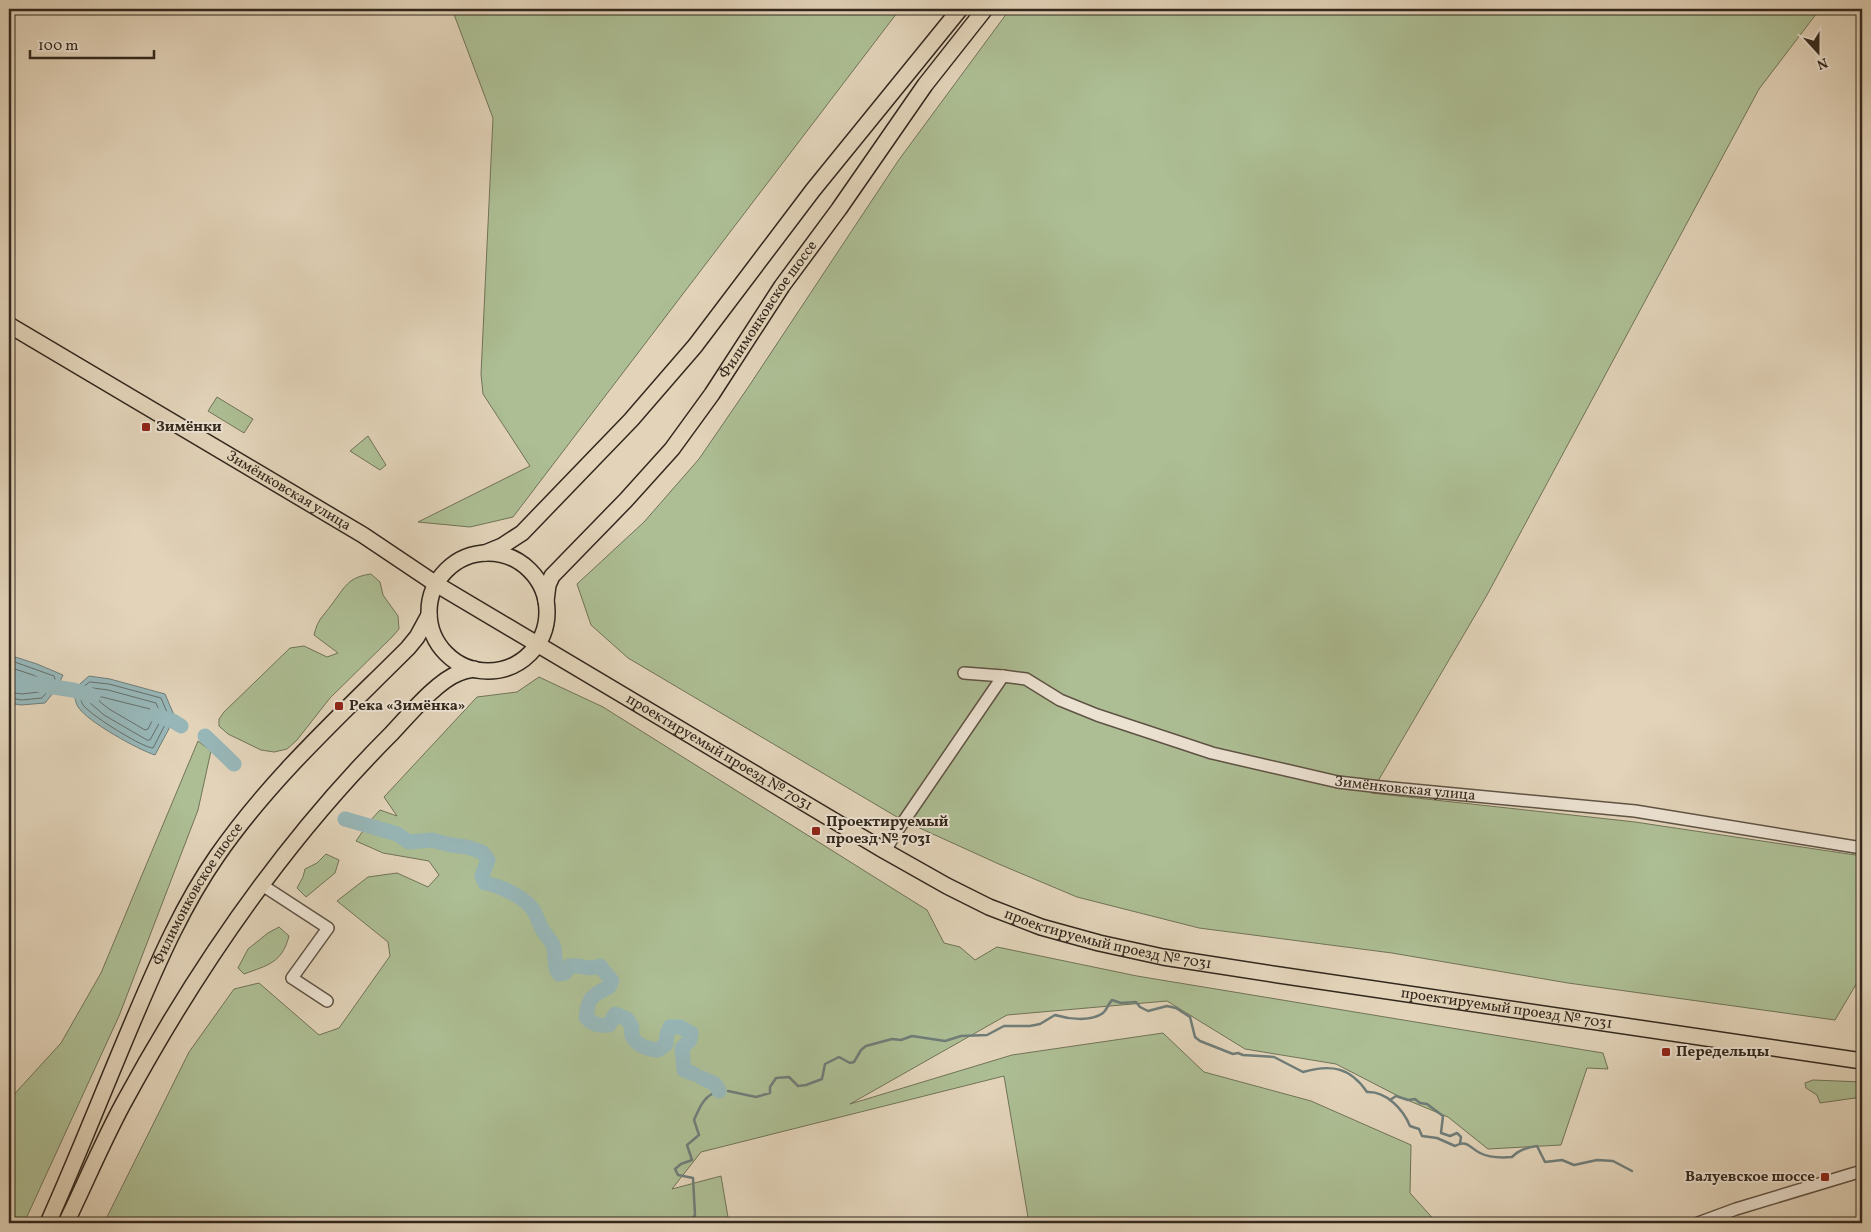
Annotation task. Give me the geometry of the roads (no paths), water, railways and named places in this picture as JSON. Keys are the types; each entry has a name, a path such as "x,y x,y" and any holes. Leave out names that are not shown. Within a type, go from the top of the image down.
{"main road":[{"name":"Филимонковское шоссе","path":"474,670 458,663 440,646 432,631 429,615 430,599 440,577 453,564 468,556 485,553 502,546 522,533 631,420 695,346 813,190 960,9"},
{"name":"Филимонковское шоссе","path":"66,1223 123,1105 179,1007 262,885 337,790 434,690 460,672 474,670 490,671 514,665 528,656 538,644 546,624 548,585 552,576 626,500 672,449 712,394 782,286 839,209 925,85 985,9"},
{"name":"Зимёнковская улица","path":"9,325 363,535 436,584"},
{"name":"Филимонковское шоссе","path":"485,553 510,557 525,566 537,578 546,601"},
{"name":"проектируемый проезд № 7031","path":"436,584 885,851 989,908 1041,926 1136,951 1278,975 1862,1061"},
{"name":"Филимонковское шоссе","path":"48,1223 156,968 187,904 211,865 249,813 294,762 408,648 417,637 429,615"}],"street":[{"name":"Зимёнковская улица","path":"964,673 1026,680 1060,700 1096,715 1212,753 1338,782 1381,788 1635,811 1862,848"},
{"path":"885,851 1003,676"},
{"path":"262,885 328,928 292,978 327,1001"},
{"path":"1698,1223 1736,1209 1862,1171"}],"water":[{"path":"9,655 63,675 57,688 45,703 21,705 9,703"},
{"path":"89,676 110,679 165,694 174,715 173,721 155,755 114,735 84,714 76,702 73,690"}],"waterway":[{"path":"9,680 73,690 93,696"},
{"path":"155,715 181,726"},
{"path":"205,736 234,764"},
{"path":"345,819 397,834 409,842 432,840 482,852 488,860 482,876 485,883 510,892 523,899 532,908 553,946 555,964 559,974 565,973 569,966 591,968 600,966 612,981 609,987 592,998 588,1005 586,1017 594,1023 602,1025 609,1025 615,1014 627,1019 632,1027 631,1033 635,1041 643,1047 658,1050 666,1044 670,1027 680,1027 691,1033 690,1040 682,1048 684,1070 694,1074"},
{"path":"728,1091 756,1097 770,1093 770,1087 776,1078 789,1077 798,1086 806,1085 822,1079 825,1064 839,1057 850,1063 854,1062 861,1050 866,1046 892,1039 901,1040 912,1036 945,1041 961,1036 987,1035 1004,1026 1040,1024 1055,1015 1066,1018 1092,1018 1103,1013 1112,1000 1121,1003 1136,1002 1140,1007 1148,1011 1167,1006 1176,1008 1190,1017 1195,1037 1200,1041 1233,1054 1274,1057 1303,1072 1331,1068 1347,1073 1354,1077 1367,1092 1374,1092 1393,1102 1403,1113 1410,1126 1419,1129 1422,1136 1437,1138 1455,1146 1463,1143 1480,1153 1496,1157 1512,1157 1523,1150 1537,1146 1545,1162 1562,1160 1574,1165 1597,1160 1613,1161 1632,1171"},
{"path":"702,1078 715,1084 719,1091"},
{"path":"690,1223 695,1215 693,1178 678,1175 675,1169 681,1164 692,1160 687,1145 699,1135 694,1120 701,1105 707,1098 720,1091"},
{"path":"1390,1100 1396,1096 1408,1100 1415,1099 1420,1103 1427,1104 1443,1116 1441,1133 1450,1136 1457,1133 1461,1137 1460,1143"}],"place":[{"name":"Зимёнки","path":"146,427"},
{"name":"Река «Зимёнка»","path":"339,706"},
{"name":"Проектируемый проезд № 7031","path":"816,831"},
{"name":"Передельцы","path":"1666,1052"},
{"name":"Валуевское шоссе","path":"1825,1177"}]}
